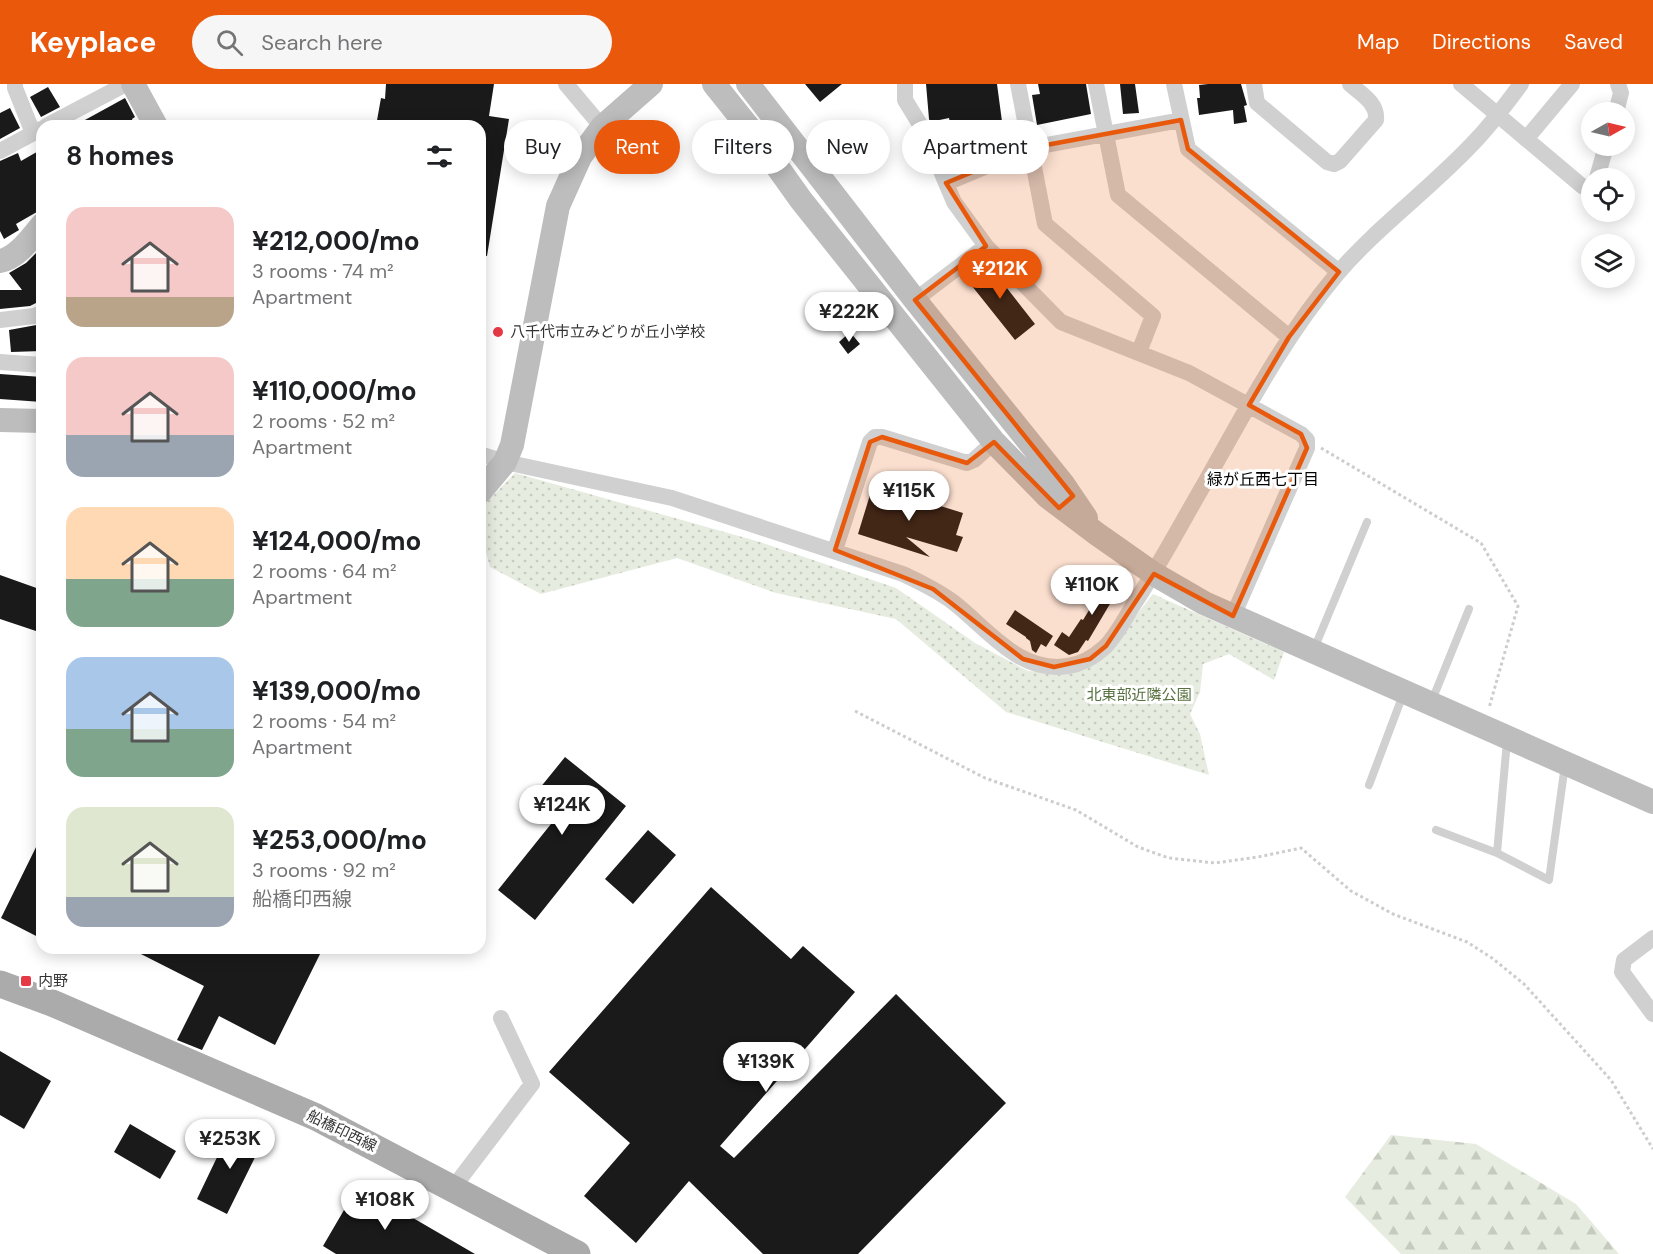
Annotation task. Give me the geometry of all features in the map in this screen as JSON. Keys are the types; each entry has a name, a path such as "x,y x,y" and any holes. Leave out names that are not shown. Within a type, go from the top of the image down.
{"main road":[{"name":"船橋印西線","path":"0,984 52,1003 316,1118 577,1254"}],"street":[{"path":"15,84 15,88 36,122"},
{"path":"57,120 126,84"},
{"path":"133,84 153,120"},
{"path":"566,84 596,120"},
{"path":"610,120 651,84"},
{"path":"714,84 754,134 801,200 994,442 1048,497 1154,574 1204,603 1653,802"},
{"path":"748,84 915,300 1063,484 1097,534"},
{"path":"905,84 905,100 924,130 954,202 986,246 1061,322 1189,373 1301,434 1307,440 1307,448 1233,616"},
{"path":"1018,84 1025,120"},
{"path":"1096,84 1118,195 1289,337"},
{"path":"1174,84 1188,149 1339,272"},
{"path":"1254,84 1257,103 1327,162 1334,164 1340,161 1376,120 1377,112 1373,105 1350,84"},
{"path":"1461,84 1581,185"},
{"path":"486,456 672,498 903,574 933,589 952,602 1007,649 1023,659 1041,667 1069,666 1090,658 1106,646 1154,574 1248,405 1289,337 1339,272 1476,140 1521,84"},
{"path":"1526,139 1572,84"},
{"path":"1618,84 1622,93 1619,102"},
{"path":"1049,144 1181,120"},
{"path":"0,151 36,131"},
{"path":"486,485 505,462 512,445 558,206 580,157 594,138"},
{"path":"946,183 968,174"},
{"path":"1035,174 1045,224 1153,316 1139,352"},
{"path":"0,261 6,260 20,249 36,232"},
{"path":"915,300 986,246"},
{"path":"0,320 36,315"},
{"path":"0,362 36,365"},
{"path":"0,420 36,421"},
{"path":"835,550 870,442 875,437 882,437 967,463 974,460 994,442"},
{"path":"1653,938 1624,960 1622,972 1653,1014"},
{"path":"453,1188 532,1084 501,1018"}],"lane":[{"path":"1313,652 1366,522"},
{"path":"1430,703 1469,609"},
{"path":"1368,785 1404,692"},
{"path":"1497,853 1508,737"},
{"path":"1436,830 1497,853 1549,879 1565,762"}],"path":[{"path":"1307,440 1482,543 1518,606 1484,727"},
{"path":"855,711 985,778 1076,810 1138,846 1169,858 1215,863 1301,848 1350,891 1393,914 1467,942 1492,958 1524,984 1611,1080 1653,1149"}],"highlighted area":[{"path":"1181,120 1188,149 1339,272 1289,337 1249,405 1301,434 1307,448 1233,616 1154,574 1106,646 1090,659 1054,667 1023,659 933,589 835,550 870,442 882,437 967,463 994,442 1059,508 1073,496 915,300 986,246 946,183 1030,148"}],"green space":[{"name":"北東部近隣公園","path":"515,473 760,542 896,588 975,643 1028,671 1057,673 1107,652 1153,594 1284,652 1274,680 1229,654 1203,664 1200,692 1190,714 1200,734 1209,775 1006,712 896,619 776,593 677,558 541,594 490,567 486,552 486,503"},
{"path":"1391,1135 1476,1144 1576,1204 1619,1254 1401,1254 1345,1197"}],"building":[{"path":"386,84 494,84 489,116 509,119 504,120 504,150 487,256 486,120 377,120 381,98 385,99"},
{"path":"805,84 842,84 820,102"},
{"path":"926,84 997,84 1002,120 929,119"},
{"path":"1038,84 1086,84 1091,114 1049,123 1049,120 1036,120 1032,95 1040,94"},
{"path":"1120,84 1135,84 1139,113 1123,114"},
{"path":"1241,84 1247,105 1244,106 1247,122 1234,124 1233,110 1199,115 1197,98 1200,98 1199,85"},
{"path":"48,87 60,107 41,117 30,97"},
{"path":"125,98 135,117 132,120 85,120"},
{"path":"10,108 20,128 0,139 0,113"},
{"path":"36,152 36,212 16,224 19,230 4,239 0,231 0,161 18,153 21,161"},
{"path":"36,253 36,303 30,306 0,309 0,290 22,290 9,273 26,263"},
{"path":"985,260 1035,324 1015,340 964,276"},
{"path":"36,325 36,351 11,352 9,330"},
{"path":"850,332 860,344 848,354 839,342"},
{"path":"0,374 36,377 36,402 0,399"},
{"path":"873,485 963,513 956,535 963,537 957,552 906,537 930,557 858,534"},
{"path":"1113,571 1128,581 1120,594 1117,592 1088,641 1086,640 1078,652 1069,655 1054,645 1062,632 1069,637 1081,619 1083,620"},
{"path":"0,575 36,588 36,631 0,619"},
{"path":"1015,610 1053,636 1046,647 1041,644 1036,653 1032,650 1030,641 1026,637 1006,624"},
{"path":"565,757 626,806 535,920 498,890 555,819 531,799"},
{"path":"648,830 676,855 633,904 605,879"},
{"path":"36,847 36,936 1,918"},
{"path":"711,887 791,959 803,946 855,992 720,1146 734,1158 896,994 1006,1103 858,1254 763,1254 689,1181 636,1243 584,1196 630,1143 549,1072"},
{"path":"141,954 320,954 275,1045 219,1016 202,1050 177,1040 204,986"},
{"path":"0,1051 51,1081 24,1129 0,1115"},
{"path":"130,1124 176,1151 160,1179 114,1152"},
{"path":"232,1126 263,1141 227,1214 197,1199"},
{"path":"358,1186 475,1254 336,1254 323,1246"}],"place":[{"name":"八千代市立みどりが丘小学校","path":"498,332"},
{"name":"内野","path":"26,981"}],"district":[{"name":"緑が丘西七丁目","path":"1263,479"}]}
